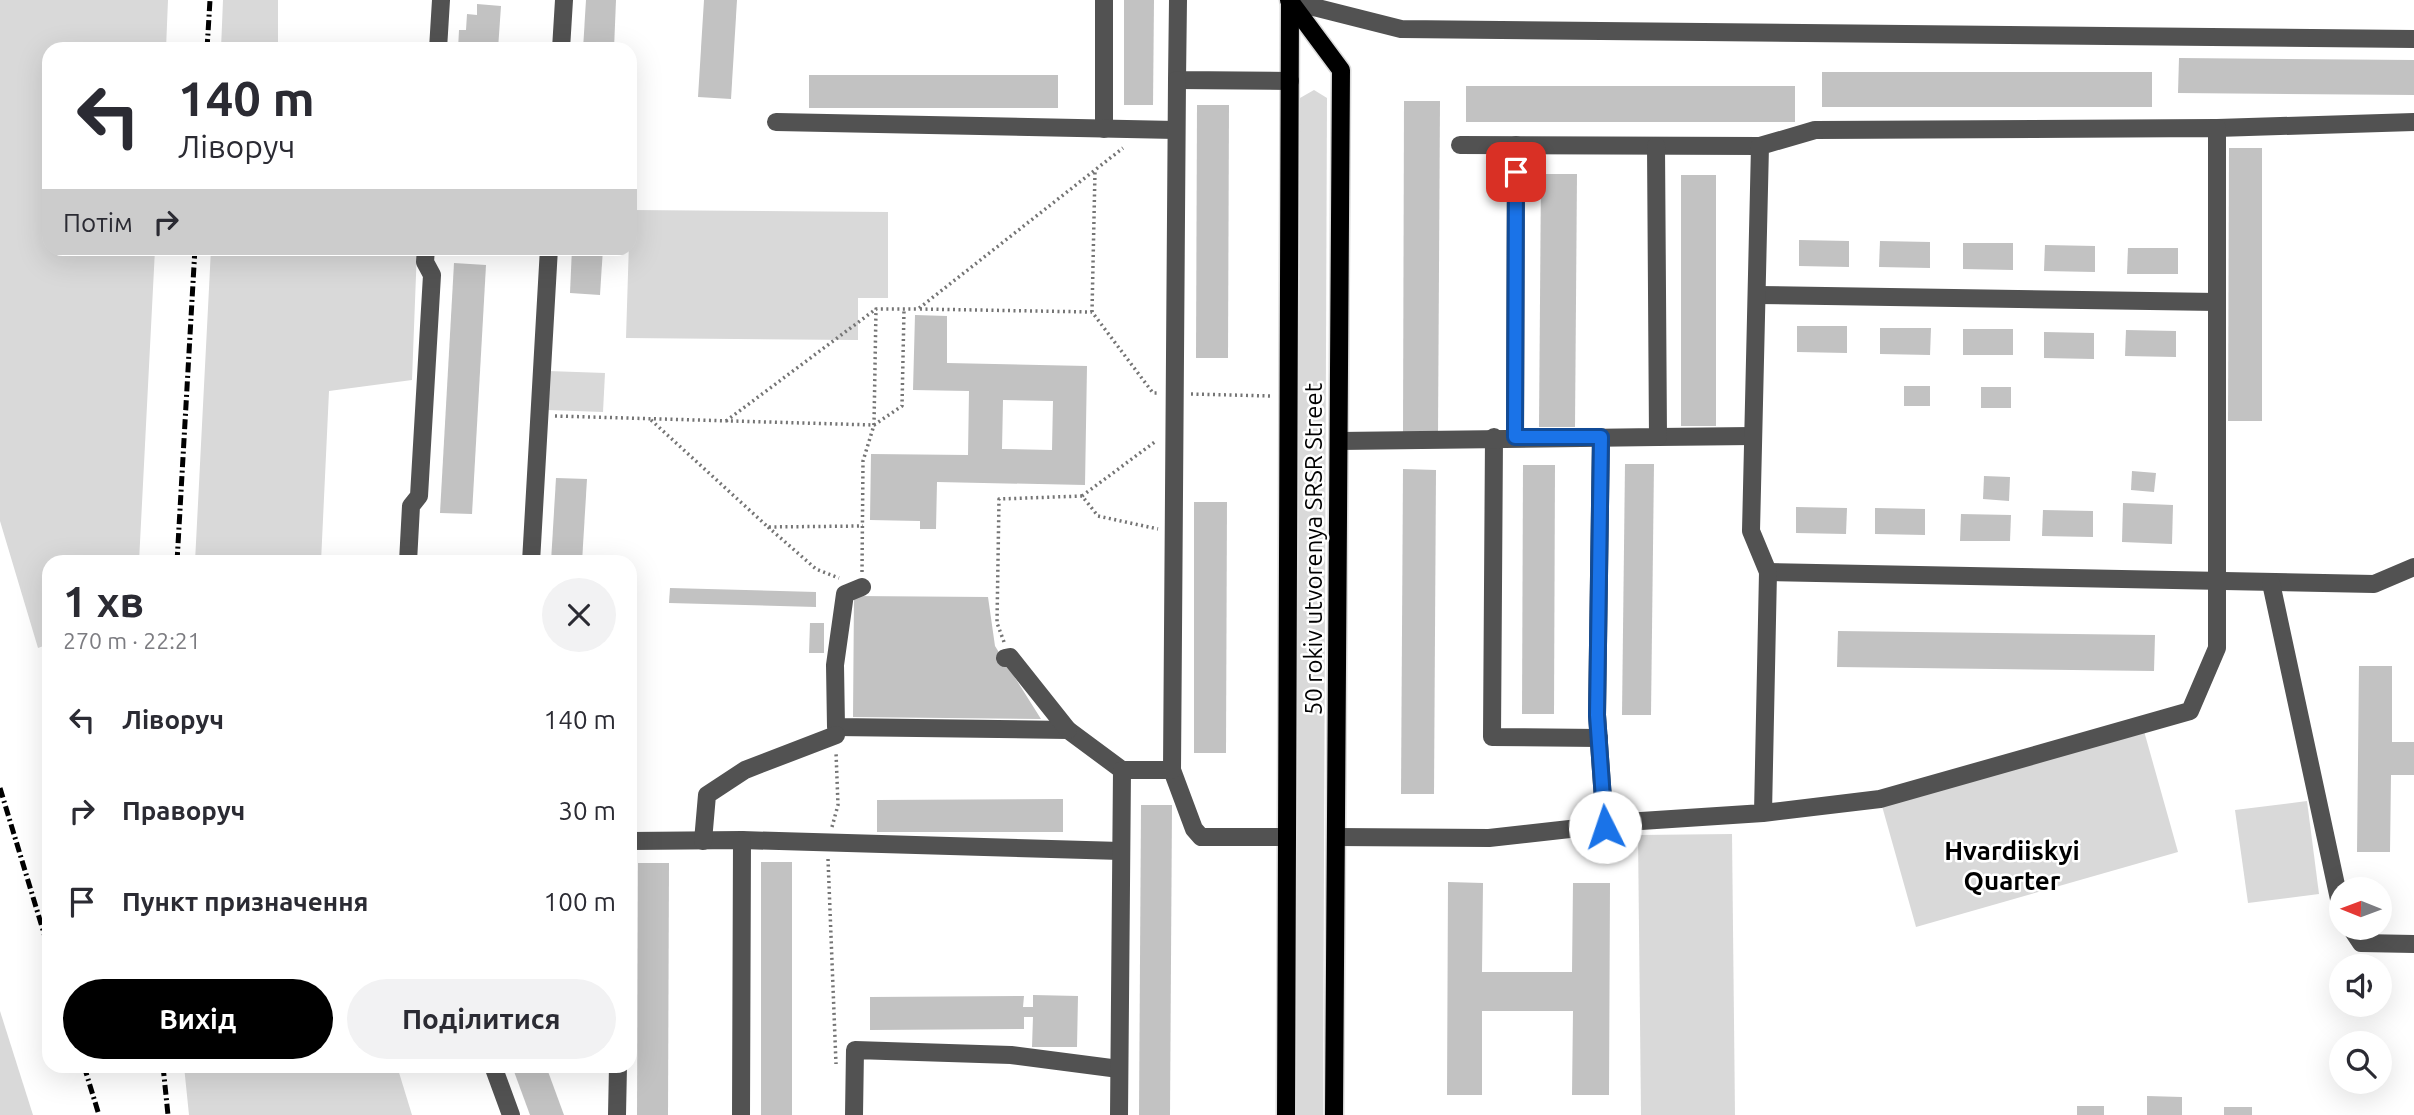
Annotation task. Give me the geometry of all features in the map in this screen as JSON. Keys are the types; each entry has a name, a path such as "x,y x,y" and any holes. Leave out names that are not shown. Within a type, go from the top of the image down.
{"main road":[{"name":"50 rokiv utvorenya SRSR Street","path":"1286,1115 1291,0"},
{"name":"50 rokiv utvorenya SRSR Street","path":"1291,0 1341,70 1334,1115"}],"street":[{"path":"438,42 441,0"},
{"path":"561,42 564,0"},
{"path":"1104,0 1104,129"},
{"path":"1178,0 1172,771 1194,829 1201,837 1287,837"},
{"path":"1291,0 1401,29 2414,39"},
{"path":"1177,80 1290,81"},
{"path":"776,122 1176,130"},
{"path":"1460,145 1760,146 1815,130 2217,128 2414,122"},
{"path":"1336,837 1489,838 1641,821 1763,813 1880,799 2190,711 2217,648 2217,128"},
{"path":"1515,437 1516,145"},
{"path":"1656,146 1658,437"},
{"path":"1760,146 1751,531 1768,572 1763,813"},
{"path":"408,555 411,506 419,496 432,275 425,262 425,256"},
{"path":"531,555 549,256"},
{"path":"1757,295 2217,302"},
{"path":"1339,441 1494,437 1754,436"},
{"path":"1494,437 1492,737 1599,737"},
{"path":"1601,437 1599,737 1605,827"},
{"path":"1768,572 2217,583 2374,584 2414,567"},
{"path":"2271,583 2334,877"},
{"path":"862,587 845,594 835,664 836,727 1068,730"},
{"path":"1008,658 1068,730 1122,770 1172,771"},
{"path":"703,841 707,795 745,770 836,736"},
{"path":"1119,1115 1122,770"},
{"path":"637,841 741,840 1121,851"},
{"path":"741,840 741,1115"},
{"path":"2359,940 2361,943 2414,944"},
{"path":"855,1115 855,1050 1011,1055 1119,1069"},
{"path":"496,1073 511,1115"},
{"path":"617,1115 618,1073"}],"path":[{"path":"918,309 1146,130"},
{"path":"1095,170 1092,313 1153,393 1288,396"},
{"path":"726,421 876,309 1092,313"},
{"path":"649,419 816,569 862,587 863,461 874,425 876,309"},
{"path":"539,416 874,425 902,406 904,310"},
{"path":"1008,658 997,623 999,499 1082,496 1174,428"},
{"path":"1082,496 1098,516 1173,532"},
{"path":"768,527 863,526"},
{"path":"836,736 838,805 828,844 836,1070"}],"shaded area":[{"path":"0,0 168,0 166,42 42,42 42,256 155,256 139,555 42,555 42,647 38,648 0,521"},
{"path":"223,0 278,0 278,42 221,42"},
{"path":"1314,90 1327,98 1323,1115 1296,1115 1300,98"},
{"path":"637,210 888,212 888,298 858,298 858,340 626,338 629,256 637,256"},
{"path":"211,256 417,256 412,380 329,391 321,555 195,555"},
{"path":"548,371 605,373 603,412 547,410"},
{"path":"2142,724 2178,852 1916,927 1880,799"},
{"path":"2307,801 2319,894 2248,903 2235,810"},
{"path":"1732,834 1735,1115 1641,1115 1638,835"},
{"path":"0,1011 33,1115 0,1115"},
{"path":"185,1073 399,1073 412,1115 189,1115"}],"building":[{"path":"586,0 616,0 614,42 583,42"},
{"path":"704,0 737,0 731,99 698,97"},
{"path":"1124,0 1154,0 1153,105 1124,105"},
{"path":"477,4 501,6 498,42 458,42 459,30 466,30 467,14 477,15"},
{"path":"2179,58 2414,60 2414,95 2178,93"},
{"path":"1822,72 2152,72 2152,107 1822,107"},
{"path":"809,75 1058,75 1058,108 809,108"},
{"path":"1466,86 1795,86 1795,122 1466,122"},
{"path":"1404,101 1440,101 1438,433 1403,433"},
{"path":"1197,105 1229,105 1228,358 1196,358"},
{"path":"2229,148 2262,148 2262,421 2228,421"},
{"path":"1541,174 1577,174 1575,427 1539,427"},
{"path":"1681,175 1716,175 1716,426 1681,426"},
{"path":"1799,240 1849,241 1849,267 1799,266"},
{"path":"1880,241 1930,242 1930,268 1879,267"},
{"path":"1963,243 2013,243 2013,270 1963,269"},
{"path":"2045,245 2095,246 2095,272 2044,271"},
{"path":"2128,248 2178,248 2178,274 2127,274"},
{"path":"572,256 602,256 600,295 570,293"},
{"path":"454,263 486,265 472,514 440,513"},
{"path":"915,315 947,316 947,363 1087,366 1085,485 937,482 936,529 920,529 920,521 870,520 871,454 968,455 969,391 913,390","holes":["1003,400 1053,401 1052,450 1002,449"]},
{"path":"1797,326 1847,326 1847,353 1797,352"},
{"path":"1880,328 1931,328 1930,355 1880,354"},
{"path":"1963,329 2013,329 2013,355 1963,355"},
{"path":"2126,330 2176,331 2176,357 2125,356"},
{"path":"2044,332 2094,333 2094,359 2044,358"},
{"path":"1904,386 1930,386 1930,406 1904,406"},
{"path":"1981,387 2011,387 2011,408 1981,408"},
{"path":"1625,464 1654,464 1651,715 1622,715"},
{"path":"1523,465 1555,465 1554,714 1522,714"},
{"path":"1403,469 1436,470 1434,794 1401,794"},
{"path":"2132,471 2156,473 2154,492 2131,490"},
{"path":"1984,476 2010,477 2009,501 1983,499"},
{"path":"556,478 587,479 582,555 551,555"},
{"path":"1194,502 1227,502 1226,753 1194,753"},
{"path":"2123,503 2173,505 2172,544 2122,542"},
{"path":"1796,507 1847,508 1846,534 1796,533"},
{"path":"1875,508 1925,509 1925,535 1875,534"},
{"path":"2043,510 2093,511 2093,537 2042,536"},
{"path":"1961,514 2011,515 2010,541 1960,541"},
{"path":"670,588 816,592 816,607 669,603"},
{"path":"854,596 988,597 995,646 1041,719 853,717"},
{"path":"810,623 824,623 824,653 809,653"},
{"path":"1838,631 2155,635 2154,671 1837,667"},
{"path":"2359,666 2392,666 2392,742 2414,742 2414,775 2391,775 2390,852 2357,852"},
{"path":"1063,799 1063,832 877,832 877,800"},
{"path":"1141,805 1172,805 1170,1115 1139,1115"},
{"path":"761,862 792,862 792,1115 761,1115"},
{"path":"638,863 669,863 668,1115 637,1115"},
{"path":"1448,882 1483,883 1482,972 1572,972 1573,883 1610,883 1609,1095 1572,1095 1573,1011 1482,1011 1482,1095 1447,1095"},
{"path":"1033,995 1078,996 1077,1047 1032,1047 1033,1017 1024,1017 1024,1029 870,1030 870,997 1024,996 1023,1007 1033,1007"},
{"path":"515,1073 549,1073 564,1115 530,1115"},
{"path":"2147,1096 2182,1097 2182,1115 2147,1115"},
{"path":"2077,1106 2104,1106 2104,1115 2077,1115"},
{"path":"2224,1107 2252,1107 2252,1115 2224,1115"}],"railway":[{"path":"207,42 210,0"},
{"path":"177,555 195,256"},
{"path":"0,788 42,927"},
{"path":"86,1073 99,1115"},
{"path":"164,1073 168,1115"}],"district":[{"name":"Hvardiiskyi Quarter","path":"2012,866"}],"route":[{"path":"1516,172 1515,437 1601,437 1597,715 1605,827"}]}
